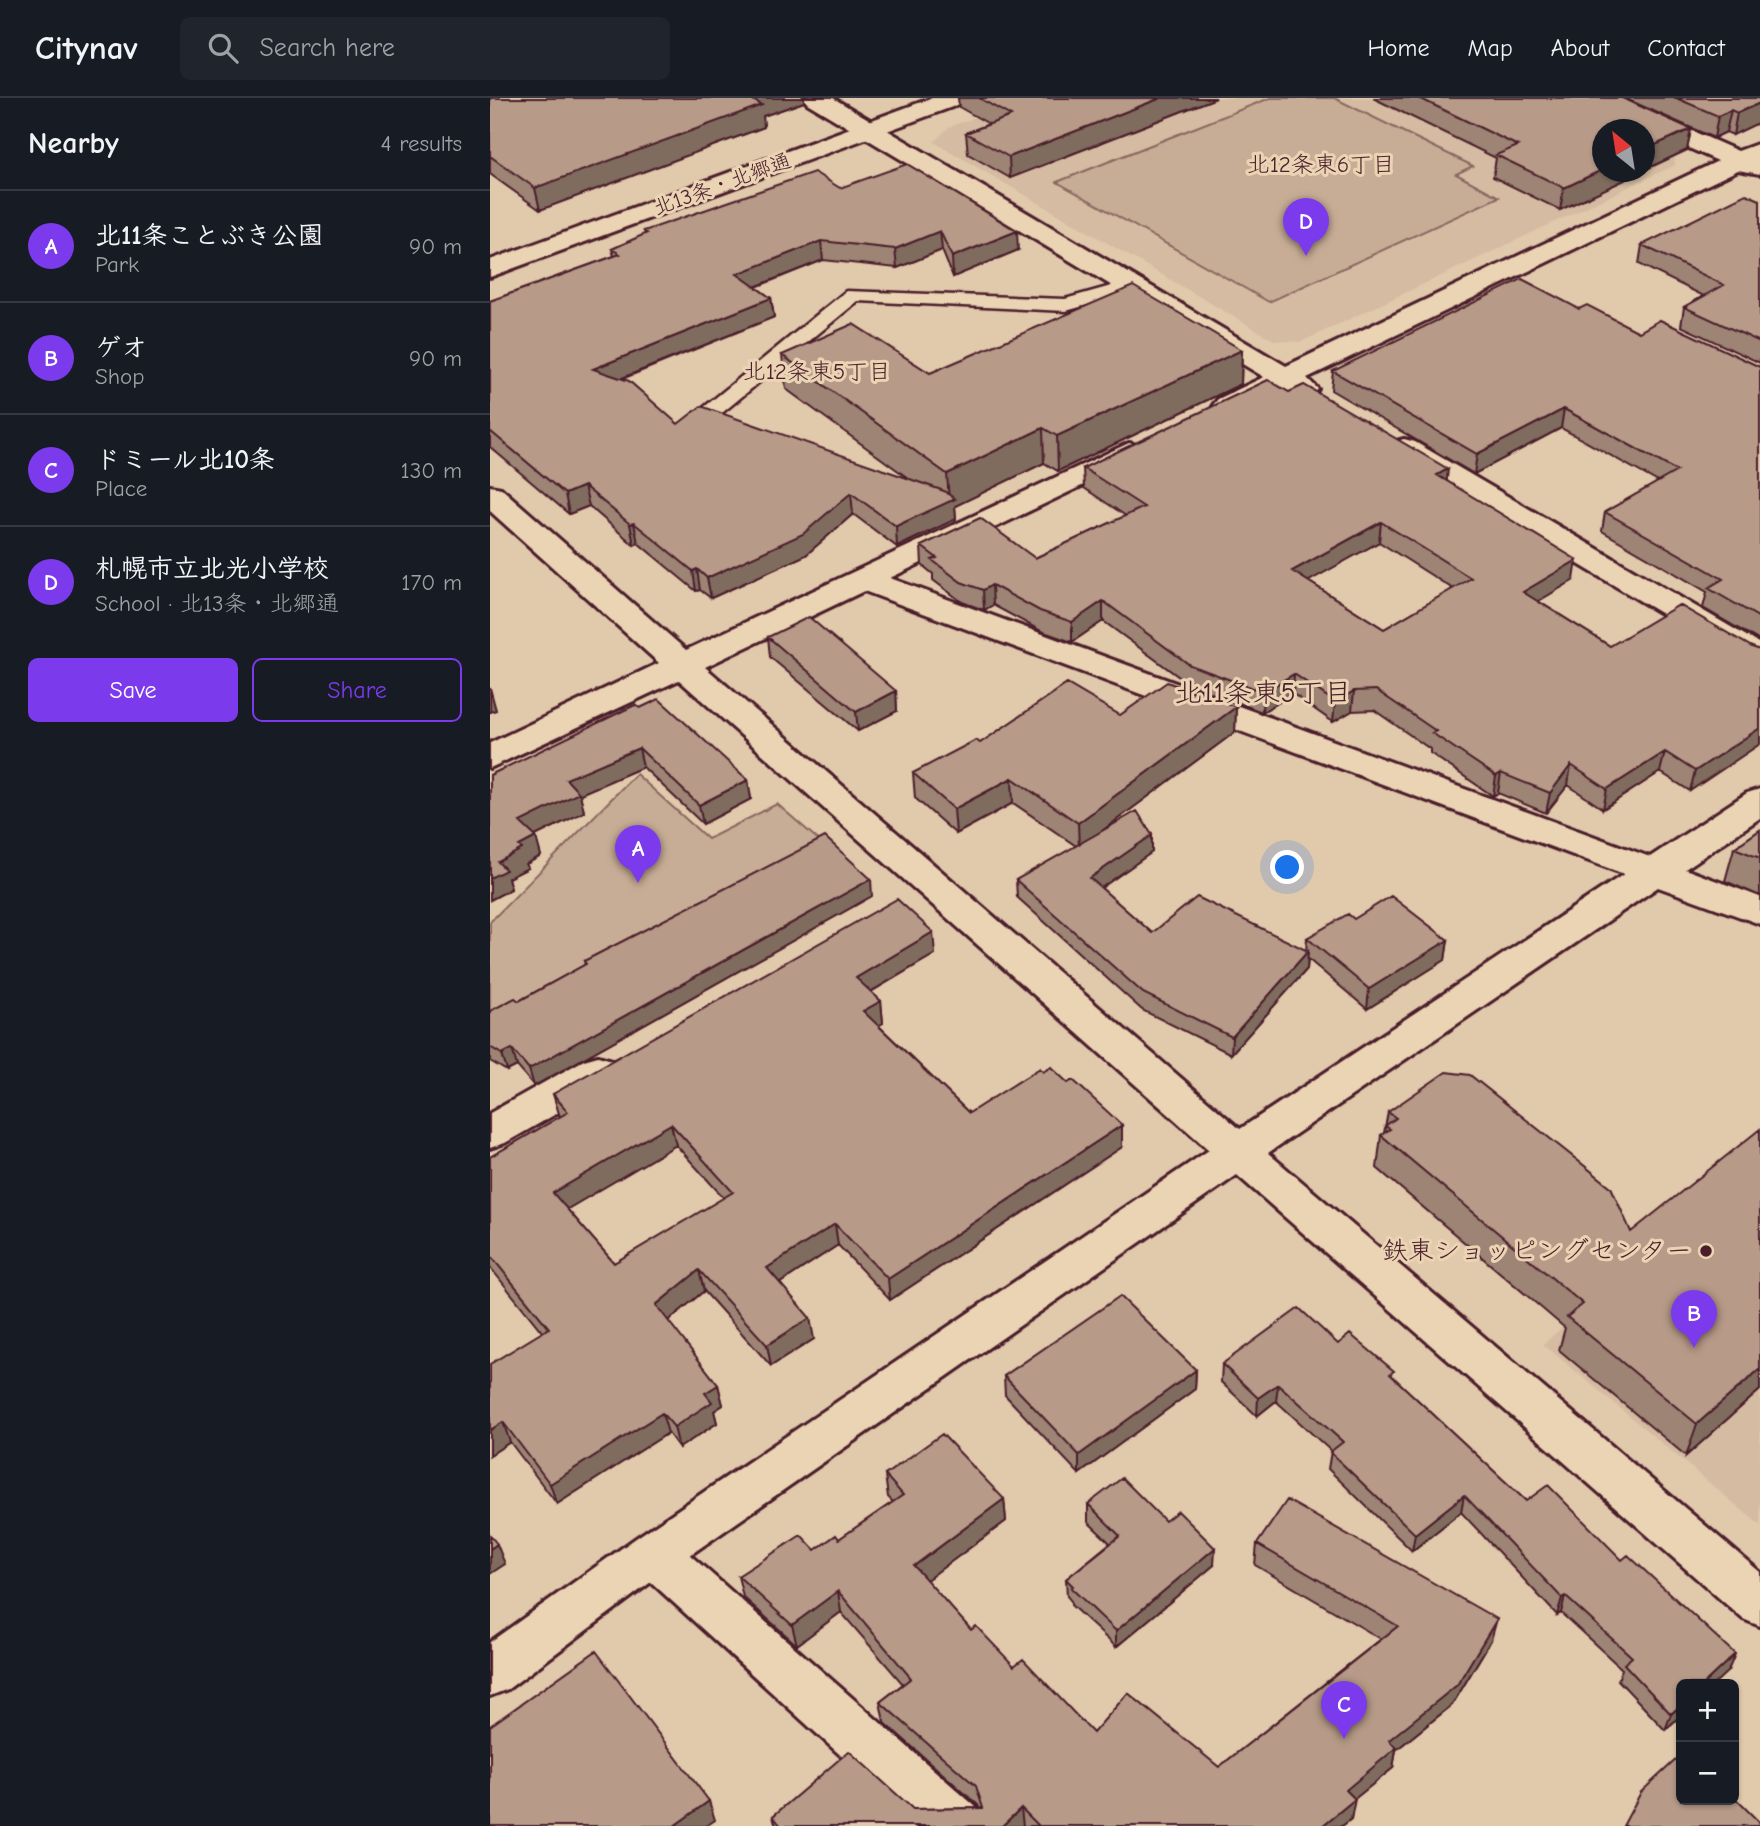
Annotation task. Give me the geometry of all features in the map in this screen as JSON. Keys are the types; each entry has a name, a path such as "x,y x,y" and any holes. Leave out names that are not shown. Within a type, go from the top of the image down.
{"street":[{"path":"816,98 1326,402"},
{"name":"北13条・北郷通","path":"490,269 954,98"},
{"path":"1597,98 1753,161"},
{"path":"1205,416 1753,161"},
{"path":"1375,431 1760,658"},
{"path":"490,757 1156,440"},
{"path":"490,495 682,664 913,894 1238,1153 1760,1603"},
{"path":"862,579 1760,911"},
{"path":"490,1672 653,1553 1238,1153 1657,873 1760,801"},
{"path":"490,1132 633,1051"},
{"path":"653,1553 957,1826"}],"lane":[{"path":"703,417 853,295 1066,305 1129,287"}],"shaded area":[{"path":"1028,98 1549,98 1592,124 1592,182 1639,182 1301,342 1274,340 934,142 949,127"},
{"path":"1270,98 1334,98 1473,166 1456,174 1499,197 1269,302 1057,182"},
{"path":"1655,146 1674,155 1675,165 1655,174"},
{"path":"636,774 708,839 777,804 822,843 490,1017 490,922"},
{"name":"鉄東ショッピングセンター","path":"1760,1159 1760,1525 1543,1344"}],"building":[{"path":"490,98 749,98 762,105 535,188 490,156"},
{"path":"979,98 1161,98 1009,157 966,133 1011,116"},
{"path":"1419,98 1622,98 1691,129 1655,145 1655,119 1592,119 1592,175 1564,188 1496,155 1518,146"},
{"path":"1676,98 1760,98 1760,103 1737,113 1731,110 1718,116"},
{"path":"907,164 1017,231 952,257 940,231 895,249 821,241 737,274 771,298 593,369 629,381 678,424 701,406 944,491 955,499 896,526 851,493 803,534 707,578 697,569 693,571 634,523 630,524 584,486 565,494 490,431 490,301 620,254 612,249 647,233 644,231 814,172 840,188"},
{"path":"1746,194 1760,200 1760,342 1684,307 1724,285 1642,245"},
{"path":"1522,279 1579,309 1587,305 1639,332 1660,320 1760,367 1760,618 1708,588 1723,579 1605,512 1677,471 1564,409 1477,454 1333,371"},
{"path":"1133,286 1242,350 1057,436 1043,428 947,474 782,355 853,324 930,373"},
{"path":"1268,380 1289,392 1304,385 1448,469 1437,475 1577,560 1523,592 1610,646 1679,605 1760,650 1760,728 1695,771 1665,752 1607,789 1571,765 1550,793 1501,773 1496,776 1432,733 1436,731 1376,690 1354,691 1335,702 1294,674 1263,692 1190,665 1103,601 1072,622 1040,611 992,585 983,590 961,582 932,560 937,558 921,546 980,518 1035,558 1144,507 1083,468","holes":["1381,522 1471,578 1384,629 1292,571"]},
{"path":"809,617 896,691 856,712 768,637"},
{"path":"1167,682 1236,707 1078,823 1012,778 954,809 913,773 976,740 980,743 1067,684 1120,715"},
{"path":"659,699 748,780 699,805 639,748 566,779 579,793 520,822 536,837 519,846 522,849 498,862 506,870 490,878 490,775 635,705 640,708"},
{"path":"1137,811 1152,835 1090,878 1152,933 1197,897 1308,951 1232,1037 1143,993 1016,880"},
{"path":"1760,830 1760,858 1734,848"},
{"path":"825,837 871,879 529,1069 512,1049 502,1054 490,1047 490,1011 515,998 519,1001 586,964 584,961"},
{"path":"1391,896 1448,940 1369,989 1307,938 1348,914 1354,919"},
{"path":"897,899 933,932 856,978 881,1001 863,1011 969,1113 1040,1068 1043,1072 1051,1067 1068,1083 1073,1080 1122,1125 888,1279 835,1224 767,1268 810,1318 767,1345 699,1270 656,1305 718,1385 705,1393 712,1402 674,1427 662,1413 550,1484 503,1422 490,1430 490,1364 549,1328 490,1255 490,1157 568,1112 553,1094","holes":["671,1124 733,1192 614,1263 553,1193"]},
{"path":"1446,1072 1470,1075 1611,1187 1631,1232 1760,1129 1760,1369 1697,1424 1567,1317 1583,1304 1381,1135 1390,1129 1385,1126 1396,1118 1388,1112"},
{"path":"1120,1296 1196,1370 1079,1455 1004,1376"},
{"path":"1299,1308 1338,1344 1350,1334 1394,1371 1390,1374 1526,1501 1548,1485 1622,1560 1628,1555 1735,1654 1708,1679 1676,1679 1676,1710 1671,1714 1624,1664 1632,1657 1565,1596 1562,1598 1464,1495 1415,1534 1330,1452 1343,1442 1278,1384 1258,1398 1222,1364"},
{"path":"942,1434 1004,1499 914,1566 971,1630 976,1626 1014,1666 1023,1659 1093,1733 1128,1693 1219,1767 1398,1626 1257,1544 1287,1500 1497,1619 1457,1685 1389,1740 1396,1748 1346,1790 1355,1799 1322,1826 1039,1826 1021,1808 1002,1826 781,1826 773,1816 849,1751 913,1809 983,1808 976,1786 880,1702 911,1678 838,1591 792,1625 738,1576 801,1535 815,1550 836,1535 839,1539 903,1495 885,1475"},
{"path":"1122,1478 1165,1521 1178,1511 1215,1548 1116,1631 1071,1588 1073,1586 1066,1579 1120,1536 1088,1504"},
{"path":"490,1535 497,1544 490,1549"},
{"path":"596,1651 709,1801 674,1826 490,1826 490,1726"},
{"path":"1676,1760 1676,1805 1739,1805 1739,1802 1760,1826 1623,1826 1641,1792"}],"place":[{"name":"札幌市立北光小学校","path":"1306,256"},
{"name":"北11条ことぶき公園","path":"638,883"},
{"name":"鉄東ショッピングセンター","path":"1706,1251"},
{"name":"ゲオ","path":"1694,1348"},
{"name":"ドミール北10条","path":"1344,1739"}],"district":[{"name":"北12条東6丁目","path":"1321,164"},
{"name":"北12条東5丁目","path":"817,371"},
{"name":"北11条東5丁目","path":"1263,693"}]}
